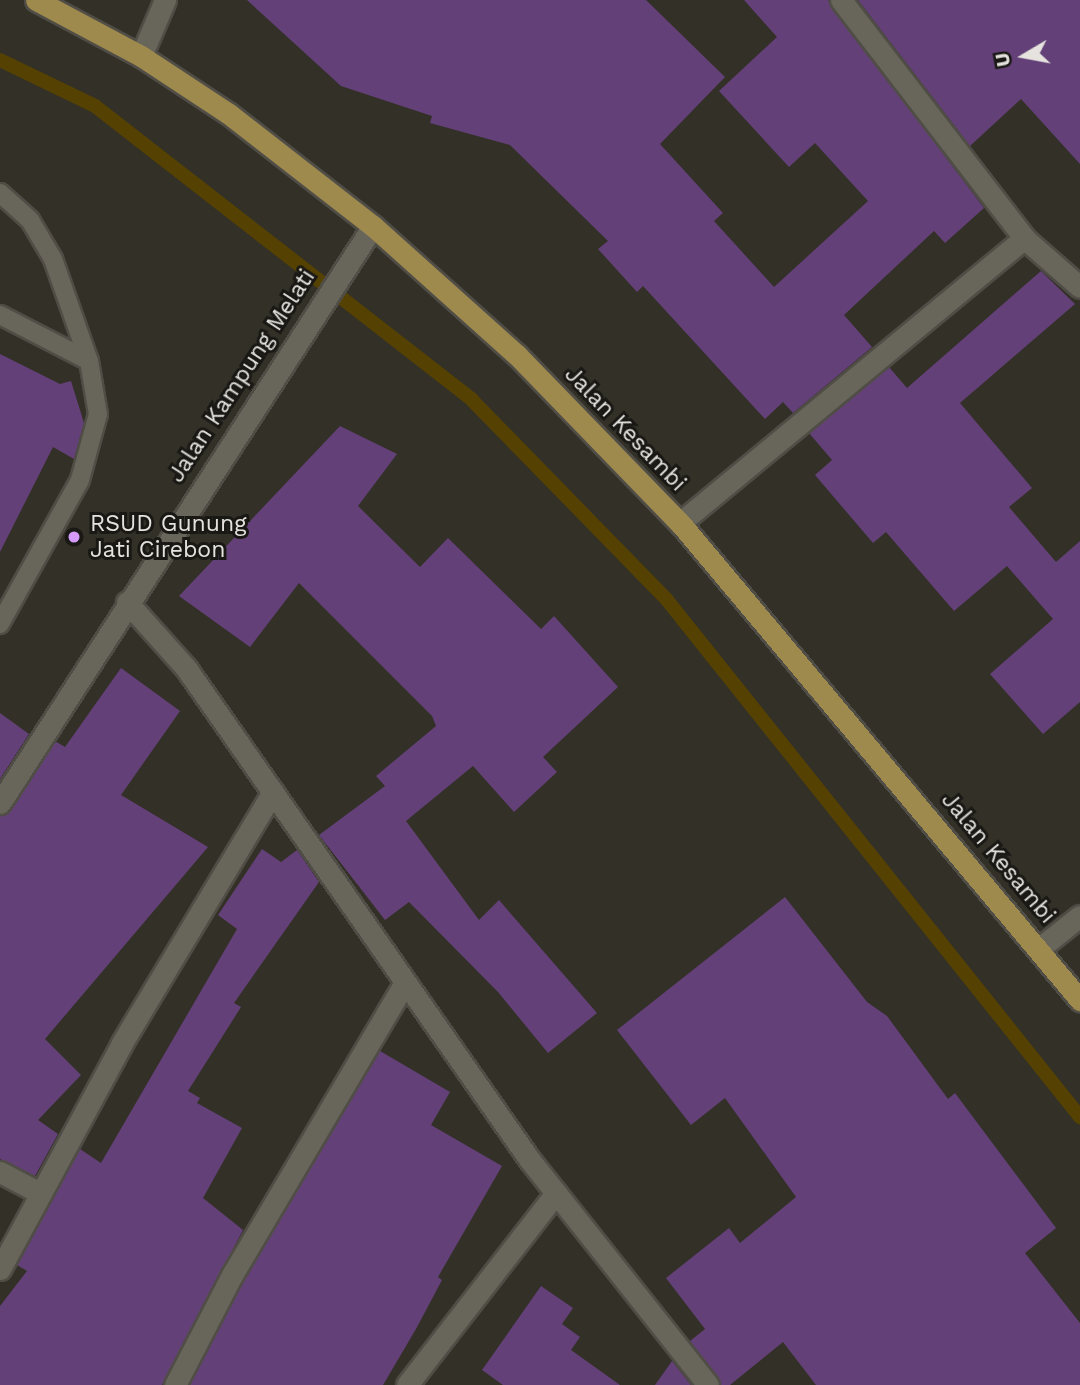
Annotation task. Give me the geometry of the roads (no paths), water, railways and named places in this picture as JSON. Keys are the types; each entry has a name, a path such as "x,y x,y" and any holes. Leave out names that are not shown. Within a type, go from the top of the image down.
{"main road":[{"name":"Jalan Kesambi","path":"36,0 141,56 229,114 373,226 517,355 680,523 1040,948 1080,1000"}],"street":[{"path":"141,56 165,0"},
{"path":"842,0 1024,239 1080,287"},
{"name":"Jalan Kampung Melati","path":"0,803 127,602 373,226"},
{"path":"680,523 1024,239"},
{"path":"127,602 186,668 405,983 556,1193 708,1385"},
{"path":"0,1269 38,1192 272,792"},
{"path":"1040,948 1080,916"},
{"path":"175,1385 232,1275 405,983"},
{"path":"0,1172 38,1192"},
{"path":"408,1385 556,1193"}],"lane":[{"path":"0,193 30,220 53,259 89,361 98,414 80,480 0,624"},
{"path":"0,315 89,361"}],"waterway":[{"path":"0,60 95,106 472,400 667,600 1080,1117"}],"place":[{"name":"RSUD Gunung Jati Cirebon","path":"74,537"}]}
